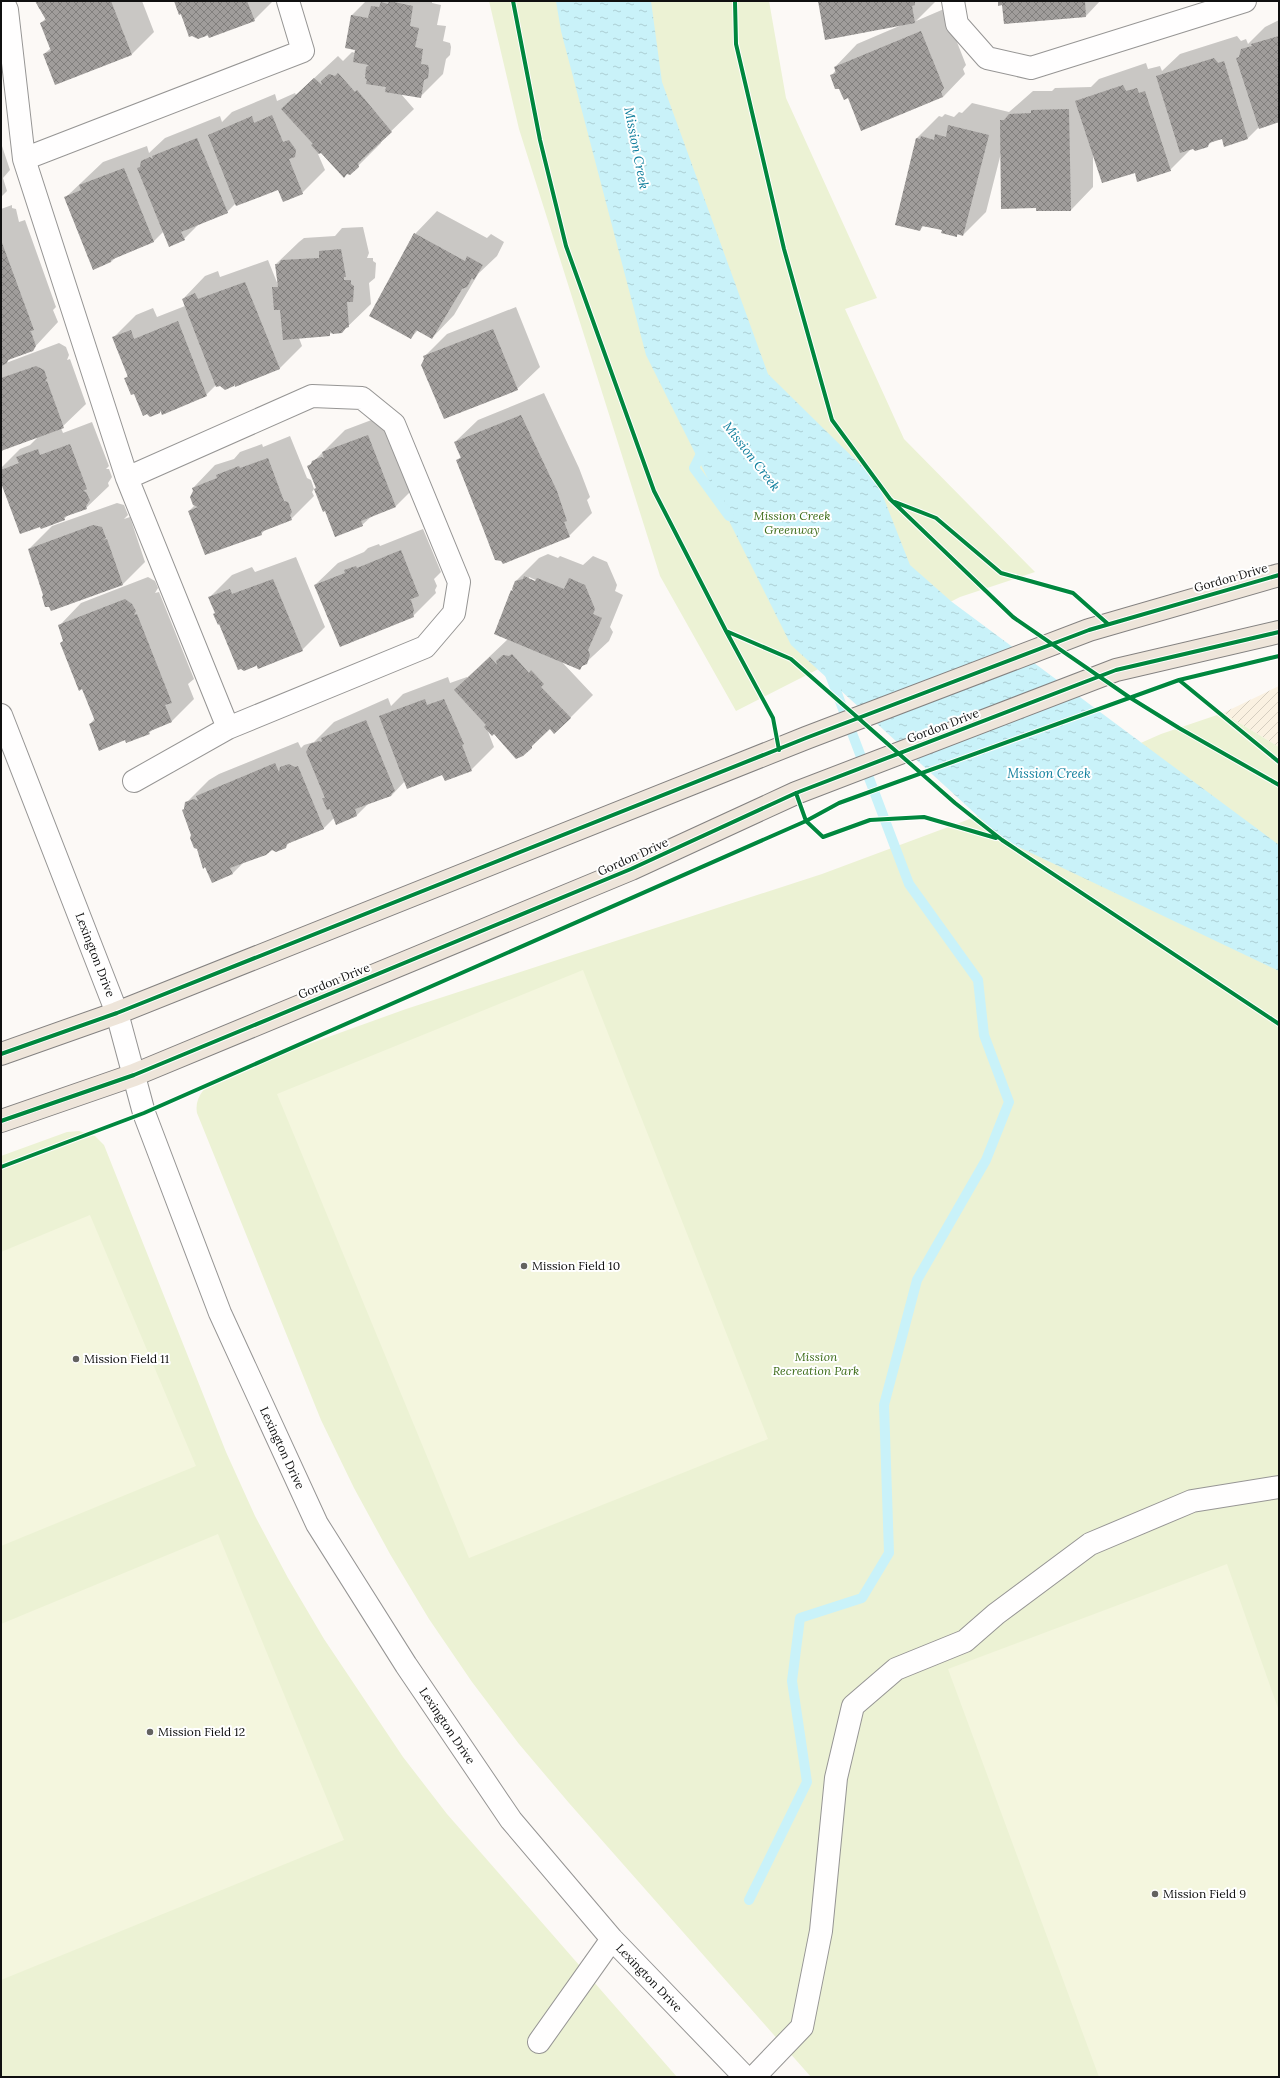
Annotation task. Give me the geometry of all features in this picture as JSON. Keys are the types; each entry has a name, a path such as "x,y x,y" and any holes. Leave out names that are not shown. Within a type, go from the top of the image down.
{"main road":[{"name":"Gordon Drive","path":"1,1054 117,1013 806,738 1089,630 1279,575"},
{"name":"Gordon Drive","path":"1,1121 134,1075 631,869 833,779 1116,670 1279,632"}],"street":[{"path":"4,1 7,10 24,159 127,478 228,728"},
{"path":"24,159 303,51 288,1"},
{"path":"953,1 957,24 987,58 1031,68 1245,1"},
{"path":"127,478 312,396 362,398 394,424 459,582 454,613 425,647 228,728 134,781"},
{"name":"Lexington Drive","path":"1,715 117,1013 144,1113 220,1313 317,1524 406,1665 511,1820 612,1939 745,2077"},
{"path":"754,2077 802,2027 821,1931 836,1778 853,1706 896,1669 965,1641 996,1614 1090,1544 1192,1501 1279,1487"},
{"path":"539,2042 612,1939"}],"shaded area":[{"path":"1279,686 1279,747 1223,713"}],"green space":[{"name":"Mission Creek Greenway","path":"489,1 769,1 786,98 877,298 845,309 904,439 1035,572 960,597 736,711 660,576 519,129"},
{"name":"Mission Recreation Park","path":"1223,713 1279,747 1279,2077 811,2077 569,1803 519,1744 472,1682 429,1619 390,1554 354,1488 321,1420 197,1113 197,1102 205,1088 217,1077 406,1009 822,874 967,820 1161,734"},
{"name":"Mission Field 10","path":"583,970 768,1439 469,1558 277,1094"},
{"path":"79,1131 95,1136 104,1145 226,1452 255,1516 288,1578 324,1639 403,1757 447,1814 677,2077 1,2077 1,1156 67,1132"},
{"name":"Mission Field 11","path":"90,1215 196,1466 1,1546 1,1252"},
{"name":"Mission Field 12","path":"218,1534 344,1840 1,1980 1,1624"},
{"name":"Mission Field 9","path":"1227,1564 1279,1711 1279,2077 1099,2077 948,1669"}],"water":[{"name":"Mission Creek","path":"556,1 651,1 662,82 768,374 877,481 910,565 952,602 1279,845 1279,971 1004,840 791,645 646,355 561,31"}],"building":[{"path":"35,1 111,1 132,55 55,85 43,54 51,51 40,23 46,20"},
{"path":"174,1 247,1 255,21 209,38 207,34 206,36 198,39 192,36 189,37 181,14 179,15"},
{"path":"389,1 413,6 410,26 419,28 415,47 423,49 421,64 428,65 429,70 428,78 424,80 421,98 385,92 386,87 366,84 366,67 369,65 353,62 355,50 345,48 351,15 368,18 371,6 379,7 381,2 388,4"},
{"path":"818,1 915,1 915,5 912,6 915,23 825,40"},
{"path":"998,1 1085,1 1086,17 1004,24 1002,5 998,6"},
{"path":"921,31 944,88 941,92 943,97 861,131 848,98 844,100 839,89 835,89 830,75 836,73 834,67"},
{"path":"1279,36 1279,122 1259,129 1236,58 1239,57 1241,49 1252,46 1251,44"},
{"path":"1214,58 1218,63 1224,61 1248,139 1224,147 1222,139 1209,143 1208,147 1180,153 1156,76"},
{"path":"338,73 355,92 357,90 392,132 358,163 359,167 350,175 347,174 344,178 321,153 319,154 311,145 313,144 281,109 314,78 322,85 321,81 329,74 335,76"},
{"path":"1123,85 1126,91 1137,88 1139,93 1145,91 1171,171 1137,182 1135,173 1102,183 1075,101"},
{"path":"1069,109 1071,211 1036,211 1036,208 1001,209 1000,120 1004,120 1009,114 1031,113 1031,110"},
{"path":"272,115 283,142 289,140 296,150 295,157 289,159 303,194 283,202 278,190 236,206 208,135 252,116 254,123"},
{"path":"948,125 989,135 963,236 957,234 957,237 941,233 942,230 922,226 920,231 895,225 916,138 920,139 921,136 934,140 935,134 946,137"},
{"path":"197,138 228,213 181,232 185,240 169,247 137,168 140,167 141,161 150,157 153,159 152,156"},
{"path":"124,168 154,242 111,260 111,262 93,270 64,197 81,190 79,185"},
{"path":"414,233 465,261 467,256 483,265 474,280 472,278 467,287 462,289 432,339 416,330 411,339 369,316"},
{"path":"1,240 34,330 29,332 31,332 36,346 33,351 8,360 7,363 1,366"},
{"path":"341,249 346,277 344,277 344,280 351,280 351,284 354,286 353,302 347,302 349,327 342,333 333,334 330,331 330,336 283,340 280,310 274,310 272,287 278,287 275,264 279,264 281,260 319,258 319,251"},
{"path":"245,282 280,369 235,387 234,383 234,386 225,390 220,386 216,387 182,299 195,293 198,299"},
{"path":"178,321 207,396 162,415 160,410 160,413 150,417 147,414 143,416 134,394 131,395 124,378 128,377 112,337 131,330 134,339"},
{"path":"493,329 518,390 444,419 421,365 424,359 423,356"},
{"path":"36,366 44,370 47,378 45,382 47,381 64,428 1,451 1,378"},
{"path":"521,415 557,491 567,521 564,522 570,537 503,564 501,561 495,560 456,460 461,458 454,442"},
{"path":"368,435 396,507 361,521 363,526 335,537 325,511 323,512 314,489 316,488 307,466 311,464 312,461 321,457 324,458 322,452"},
{"path":"70,444 87,489 83,491 86,492 90,500 86,506 87,509 64,517 65,520 41,529 40,527 20,534 1,483 1,470 19,463 16,457 38,449 40,455"},
{"path":"268,458 284,501 288,502 292,512 290,515 292,520 261,532 262,535 205,555 188,511 198,507 193,505 190,497 193,491 192,488 217,478 216,475 239,466 240,468"},
{"path":"93,525 102,527 106,538 103,540 107,539 123,585 51,611 49,607 45,607 42,597 43,595 28,549"},
{"path":"401,550 419,596 409,600 411,600 414,610 414,617 340,647 314,585 345,573 344,570 356,566 357,568"},
{"path":"524,576 535,581 537,578 564,589 569,578 585,585 595,609 593,614 602,618 588,650 590,655 587,664 582,666 580,670 494,634 511,590 514,592 512,589 515,581 523,579"},
{"path":"273,579 303,651 258,669 256,664 256,666 244,671 241,669 238,670 219,624 218,625 213,614 215,613 208,597 230,589 232,594"},
{"path":"125,599 132,604 136,611 134,615 137,614 172,703 165,705 172,722 148,732 150,734 126,743 125,740 99,751 89,724 95,721 82,689 79,691 60,643 63,641 58,625"},
{"path":"512,654 529,673 531,670 544,684 541,687 571,718 554,734 550,729 523,756 516,759 494,734 492,736 484,727 486,725 454,690 490,657 497,665 496,661 503,655 509,656"},
{"path":"425,699 427,705 444,699 464,744 462,745 472,771 445,781 442,775 407,789 379,716"},
{"path":"366,720 395,791 391,796 355,809 357,816 336,825 330,809 327,810 322,798 325,798 306,752 310,744 319,741 322,742 321,738"},
{"path":"275,763 279,772 280,767 289,764 295,767 298,766 324,829 287,844 286,848 276,852 272,850 266,855 230,868 233,874 212,883 205,867 203,869 197,849 194,848 190,838 191,835 182,810 184,809 185,802 194,799 198,801 196,796"}],"waterway":[{"path":"704,448 694,468 729,516"},
{"path":"749,1900 807,1782 792,1681 800,1618 862,1598 889,1553 884,1405 917,1280 986,1160 1009,1102 984,1035 978,980 909,884 829,672"}],"cycle path":[{"path":"513,1 540,140 566,246 654,491 726,631 773,718 779,750"},
{"path":"735,1 736,44 784,249 832,420 890,499 1013,617 1129,697 1179,728 1279,785"},
{"path":"895,502 936,518 1001,573 1073,593 1108,624"},
{"path":"1,1054 117,1013 806,738 1089,630 1279,575"},
{"path":"726,631 791,659 955,803 1002,840 1279,1024"},
{"path":"1,1121 134,1075 631,869 796,793 1116,670 1279,632"},
{"path":"1,1167 144,1113 806,821 839,803 1179,680 1279,656"},
{"path":"1179,680 1279,762"},
{"path":"796,793 806,821 823,837 870,820 924,817 996,838"}],"place":[{"name":"Mission Field 10","path":"524,1266"},
{"name":"Mission Field 11","path":"76,1359"},
{"name":"Mission Field 12","path":"150,1732"},
{"name":"Mission Field 9","path":"1155,1894"}]}
